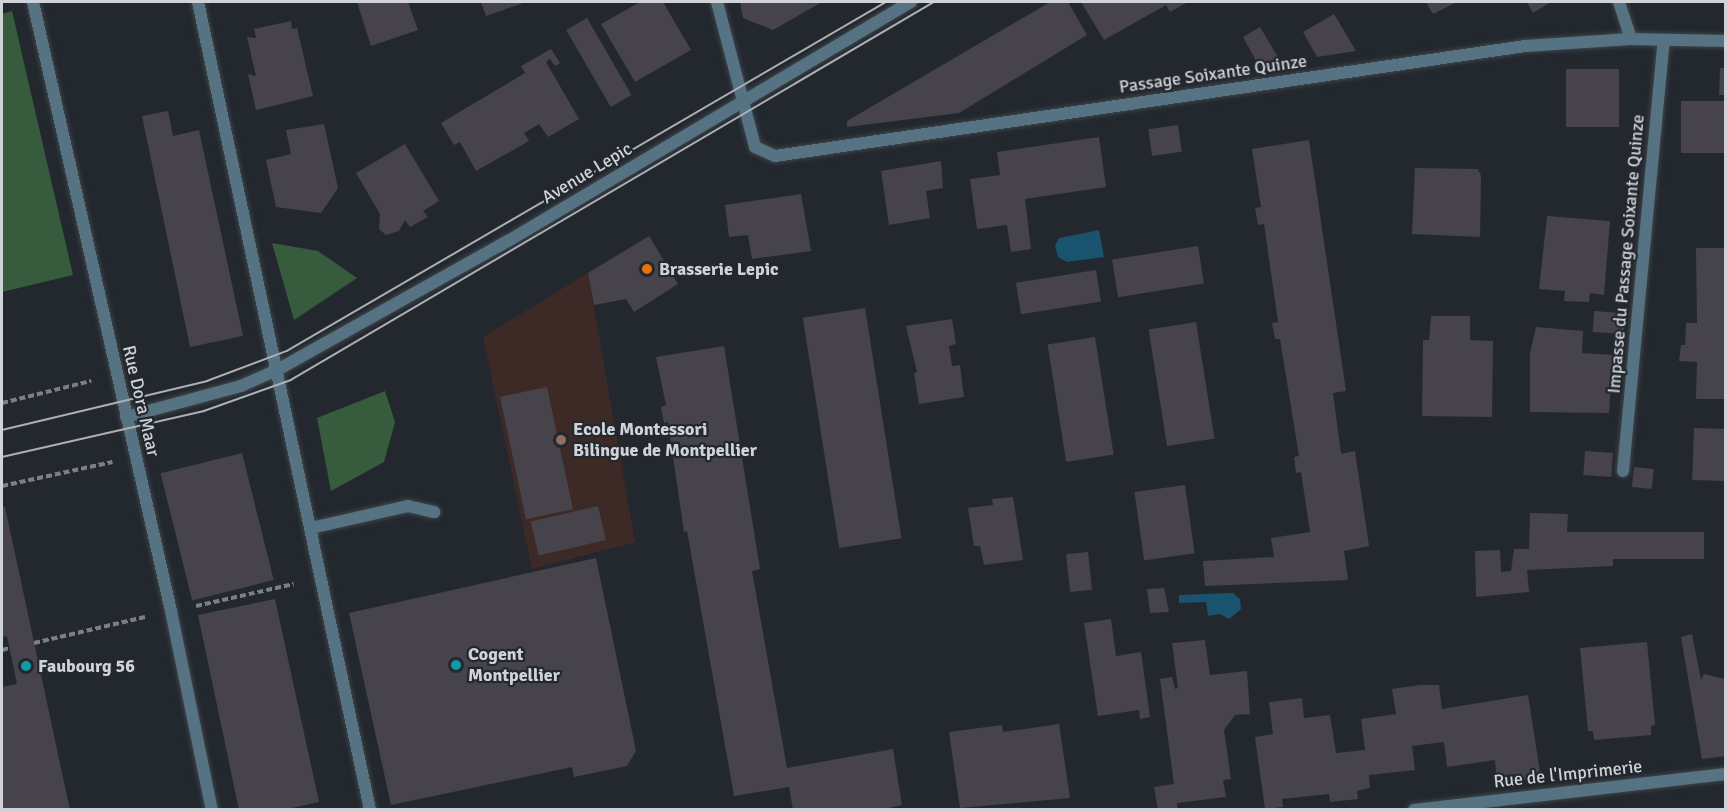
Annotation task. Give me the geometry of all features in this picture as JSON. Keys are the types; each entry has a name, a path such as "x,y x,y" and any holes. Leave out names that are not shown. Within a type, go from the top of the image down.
{"street":[{"name":"Rue Dora Maar","path":"33,2 171,611 212,810"},
{"path":"198,2 370,810"},
{"name":"Passage Soixante Quinze","path":"717,2 741,102 755,147 775,156 1525,46 1631,39 1725,41"},
{"name":"Avenue Lepic","path":"126,417 241,386 277,370 497,248 911,2"},
{"path":"1619,2 1631,39"},
{"name":"Impasse du Passage Soixante Quinze","path":"1623,471 1664,41"},
{"path":"311,528 408,506 434,512"},
{"name":"Rue de l'Imprimerie","path":"1414,810 1725,774"}],"path":[{"path":"2,403 117,375"},
{"path":"2,486 136,457"},
{"path":"34,643 321,578"},
{"path":"2,650 9,648"}],"shaded area":[{"name":"Ecole Montessori Bilingue de Montpellier","path":"588,273 635,542 532,569 483,337"}],"green space":[{"path":"12,11 73,275 2,292 2,14"},
{"path":"272,243 318,251 357,278 294,320"},
{"path":"385,391 395,422 384,462 331,491 317,418"}],"water":[{"path":"1099,230 1104,257 1067,262 1058,257 1055,246 1059,238"},
{"path":"1233,593 1240,599 1241,609 1229,619 1220,614 1208,616 1206,602 1179,603 1179,595"}],"building":[{"path":"357,2 408,2 418,30 371,46"},
{"path":"481,2 526,2 486,16"},
{"path":"640,2 663,2 691,50 635,82 601,24"},
{"path":"740,2 822,2 773,30 743,18"},
{"path":"1050,2 1068,2 1087,35 959,113 847,127 847,121"},
{"path":"1081,2 1188,2 1170,12 1166,5 1104,40"},
{"path":"1426,2 1457,2 1433,14"},
{"path":"1527,2 1551,2 1533,13"},
{"path":"1334,14 1356,51 1317,57 1303,32"},
{"path":"587,18 632,95 611,107 566,30"},
{"path":"291,21 292,29 297,28 313,96 256,110 248,74 256,76 247,37 256,38 254,29"},
{"path":"1260,27 1281,62 1259,66 1243,37"},
{"path":"551,49 560,63 555,66 550,59 546,62 579,119 548,137 539,124 524,133 529,141 476,171 460,142 454,145 441,123 525,73 521,66"},
{"path":"1720,68 1726,68 1726,95 1719,95"},
{"path":"1566,69 1619,69 1619,127 1566,127"},
{"path":"1681,101 1726,101 1726,153 1681,153"},
{"path":"168,111 173,136 199,130 243,336 190,347 142,116"},
{"path":"324,124 338,188 321,213 276,207 266,160 291,154 286,130"},
{"path":"1178,125 1182,152 1152,156 1148,129"},
{"path":"1099,137 1106,187 1025,199 1031,249 1011,252 1007,225 977,229 970,179 1000,175 997,152"},
{"path":"1309,140 1346,391 1333,393 1341,454 1355,451 1369,546 1344,551 1348,580 1205,586 1203,561 1274,557 1271,538 1310,532 1301,472 1296,473 1294,457 1299,456 1280,339 1275,339 1272,323 1278,322 1264,224 1258,225 1255,208 1261,207 1252,149"},
{"path":"405,144 439,201 423,211 428,217 410,227 405,220 399,231 386,235 379,229 380,214 356,173"},
{"path":"941,161 943,188 926,191 930,218 889,225 881,171"},
{"path":"1415,168 1478,169 1481,176 1480,237 1412,234"},
{"path":"801,194 811,251 752,259 748,235 729,237 725,205"},
{"path":"1547,216 1610,221 1604,295 1590,293 1589,302 1564,301 1565,291 1539,289"},
{"path":"649,236 678,284 634,312 626,299 594,305 588,273"},
{"path":"1198,246 1204,284 1118,297 1112,260"},
{"path":"1696,248 1726,248 1726,399 1696,399 1697,362 1679,361 1681,345 1685,345 1686,323 1697,323"},
{"path":"1096,270 1101,302 1021,314 1016,283"},
{"path":"865,308 901,538 839,548 803,318"},
{"path":"1594,311 1625,313 1623,334 1593,332"},
{"path":"1431,316 1470,316 1470,340 1493,341 1492,417 1422,416 1423,340 1429,340"},
{"path":"952,319 956,344 949,346 952,366 960,365 964,397 919,404 914,373 917,372 906,326"},
{"path":"1196,322 1214,439 1167,446 1149,330"},
{"path":"1536,327 1583,331 1582,353 1613,355 1609,413 1530,412 1530,353"},
{"path":"1095,337 1114,455 1066,462 1048,345"},
{"path":"724,346 760,569 752,571 787,768 893,749 902,805 879,810 793,810 789,787 734,796 687,531 684,532 668,422 664,423 661,407 666,405 656,357"},
{"path":"547,387 573,509 526,519 500,397"},
{"path":"1694,428 1726,429 1724,481 1692,480"},
{"path":"1585,451 1613,453 1611,477 1583,475"},
{"path":"242,453 274,580 192,600 160,473"},
{"path":"1634,467 1654,469 1652,489 1632,487"},
{"path":"1185,485 1195,553 1144,560 1134,492"},
{"path":"1013,497 1023,560 984,565 980,546 974,546 968,508 993,505 992,499"},
{"path":"598,506 606,540 539,556 531,522"},
{"name":"Faubourg 56","path":"2,507 5,507 70,810 2,810 2,687 17,684 7,636 2,637"},
{"path":"1530,513 1568,514 1567,532 1704,532 1704,559 1613,559 1613,566 1527,570 1529,592 1476,597 1475,551 1500,550 1501,572 1511,571 1514,549 1529,549"},
{"path":"1088,552 1092,590 1070,592 1066,554"},
{"path":"596,558 636,751 627,766 574,777 572,767 391,805 349,613"},
{"path":"1164,588 1169,612 1150,613 1147,589"},
{"path":"275,599 319,802 283,810 239,810 198,615"},
{"path":"1111,619 1116,656 1141,652 1150,717 1140,719 1139,710 1098,716 1084,623"},
{"path":"1692,634 1701,680 1704,674 1724,679 1726,756 1702,759 1681,637"},
{"path":"1205,640 1210,675 1247,671 1250,714 1235,715 1224,730 1231,779 1223,780 1226,797 1177,803 1178,810 1158,810 1154,787 1174,784 1160,679 1172,677 1175,689 1178,688 1172,643"},
{"path":"1647,642 1655,725 1651,726 1651,735 1594,740 1593,731 1588,731 1580,648"},
{"path":"1439,685 1442,709 1528,695 1541,778 1497,783 1495,760 1447,767 1444,742 1412,746 1415,770 1369,775 1370,788 1357,791 1358,799 1330,802 1329,794 1282,799 1283,807 1265,809 1255,737 1273,734 1269,702 1302,698 1304,718 1330,715 1336,753 1365,750 1361,719 1396,714 1392,689"},
{"path":"1059,724 1070,798 960,808 949,732 1002,725 1003,732"}],"tram line":[{"path":"2,430 207,381 287,351 886,2"},
{"path":"2,457 204,411 291,380 934,2"}],"place":[{"name":"Brasserie Lepic","path":"647,269"},
{"name":"Ecole Montessori Bilingue de Montpellier","path":"561,440"},
{"name":"Cogent Montpellier","path":"456,665"},
{"name":"Faubourg 56","path":"26,666"}]}
